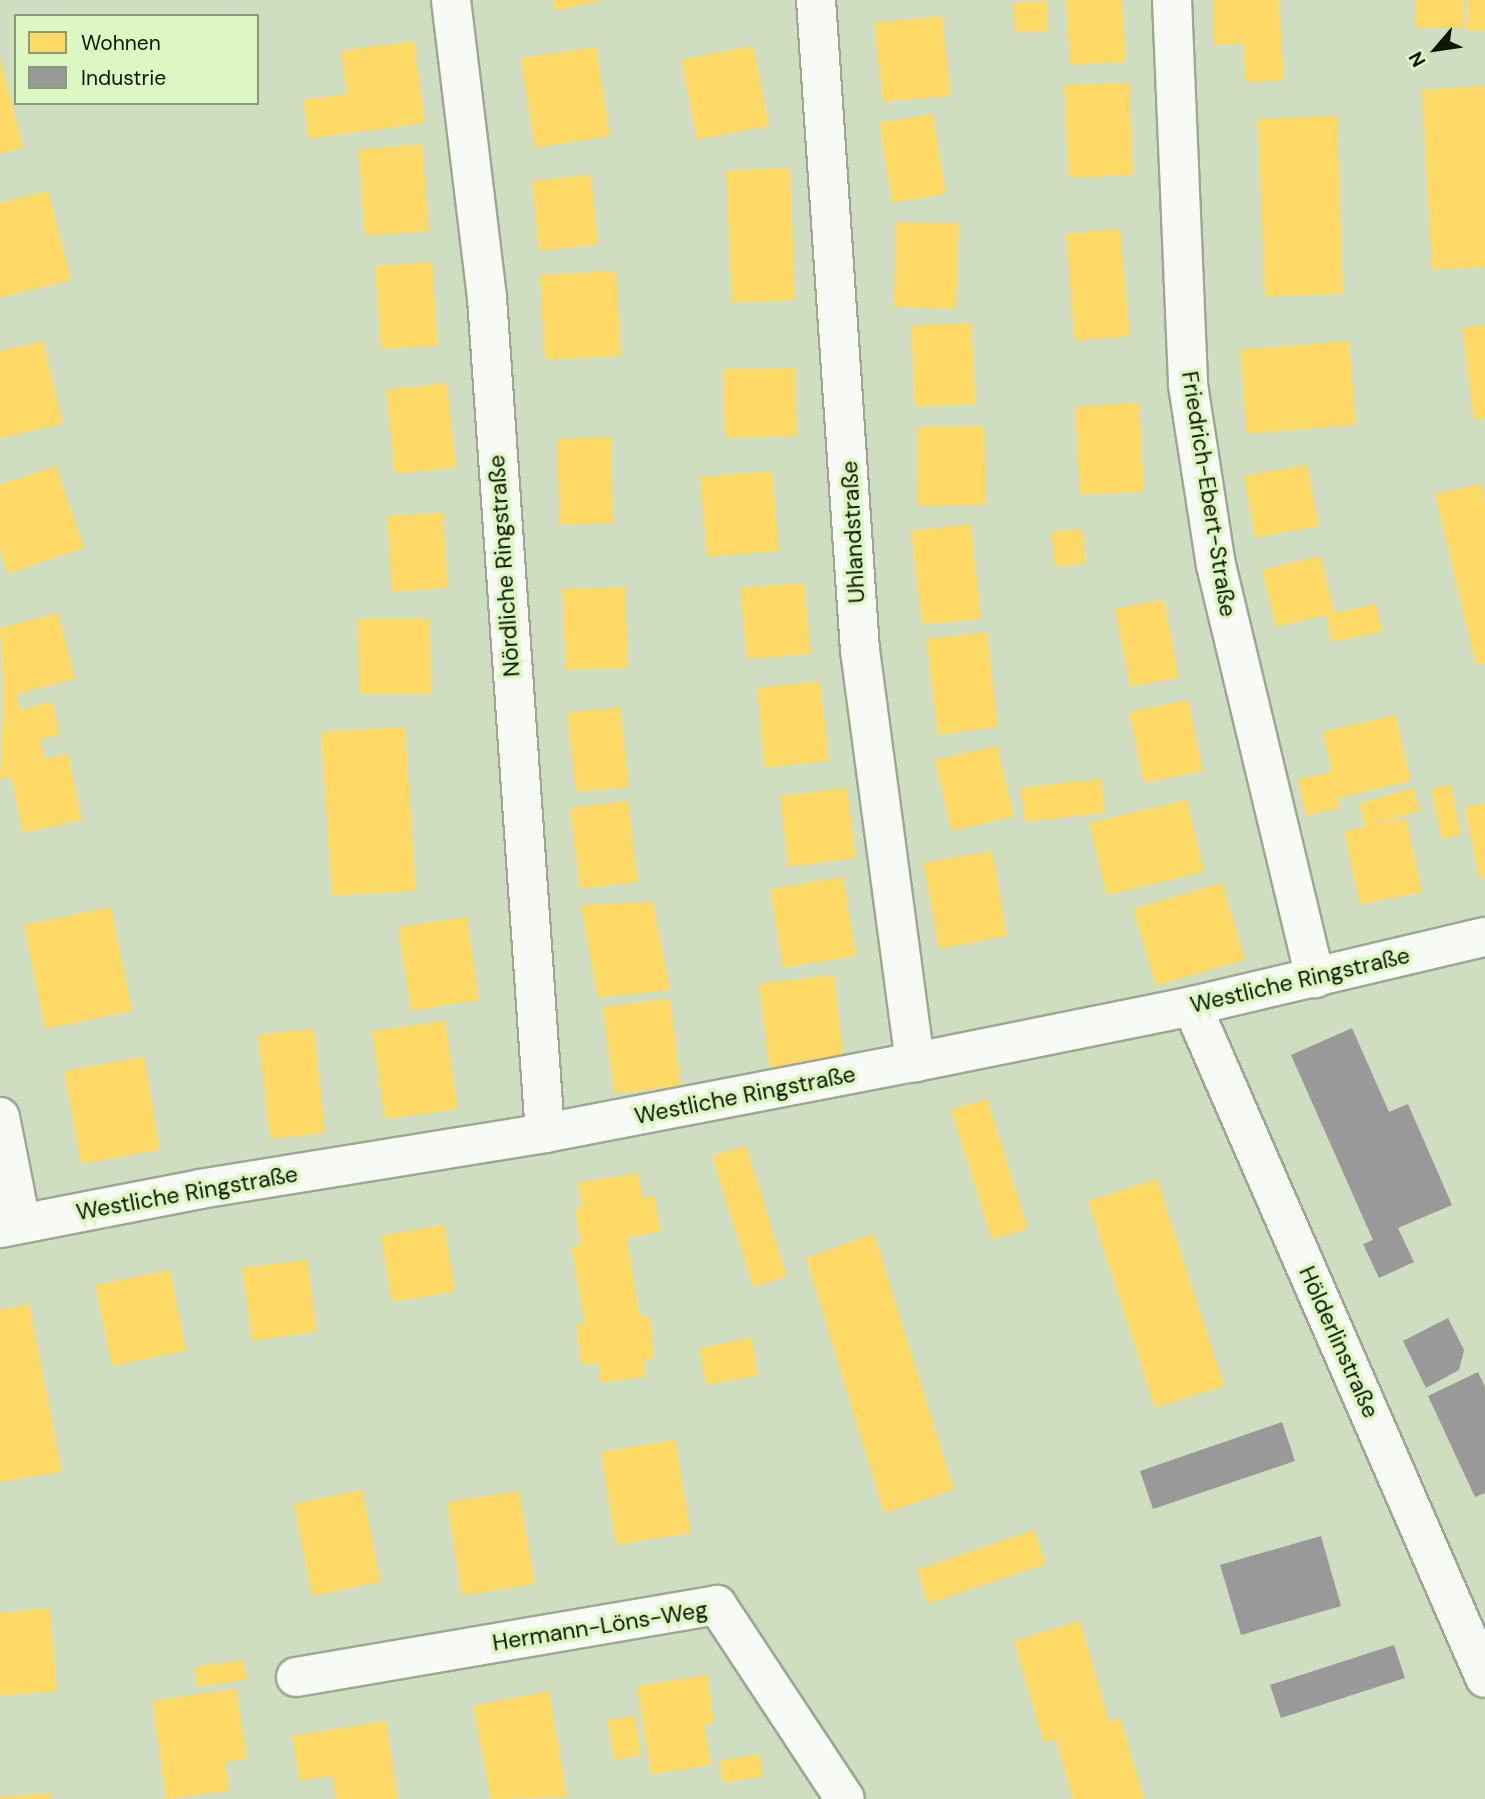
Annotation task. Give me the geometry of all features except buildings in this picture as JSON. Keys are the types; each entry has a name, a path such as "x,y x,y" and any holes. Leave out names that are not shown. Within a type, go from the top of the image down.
{"street":[{"name":"Nördliche Ringstraße","path":"451,0 487,298 545,1133"},
{"name":"Uhlandstraße","path":"816,0 860,650 915,1062"},
{"name":"Friedrich-Ebert-Straße","path":"1172,0 1188,385 1216,565 1315,978"},
{"name":"Westliche Ringstraße","path":"11,1226 200,1189 545,1133 915,1062 1192,1006 1485,937"},
{"name":"Hölderlinstraße","path":"1192,1006 1485,1678"},
{"path":"0,1117 11,1226"},
{"name":"Hermann-Löns-Weg","path":"296,1677 718,1605 845,1799"}]}
